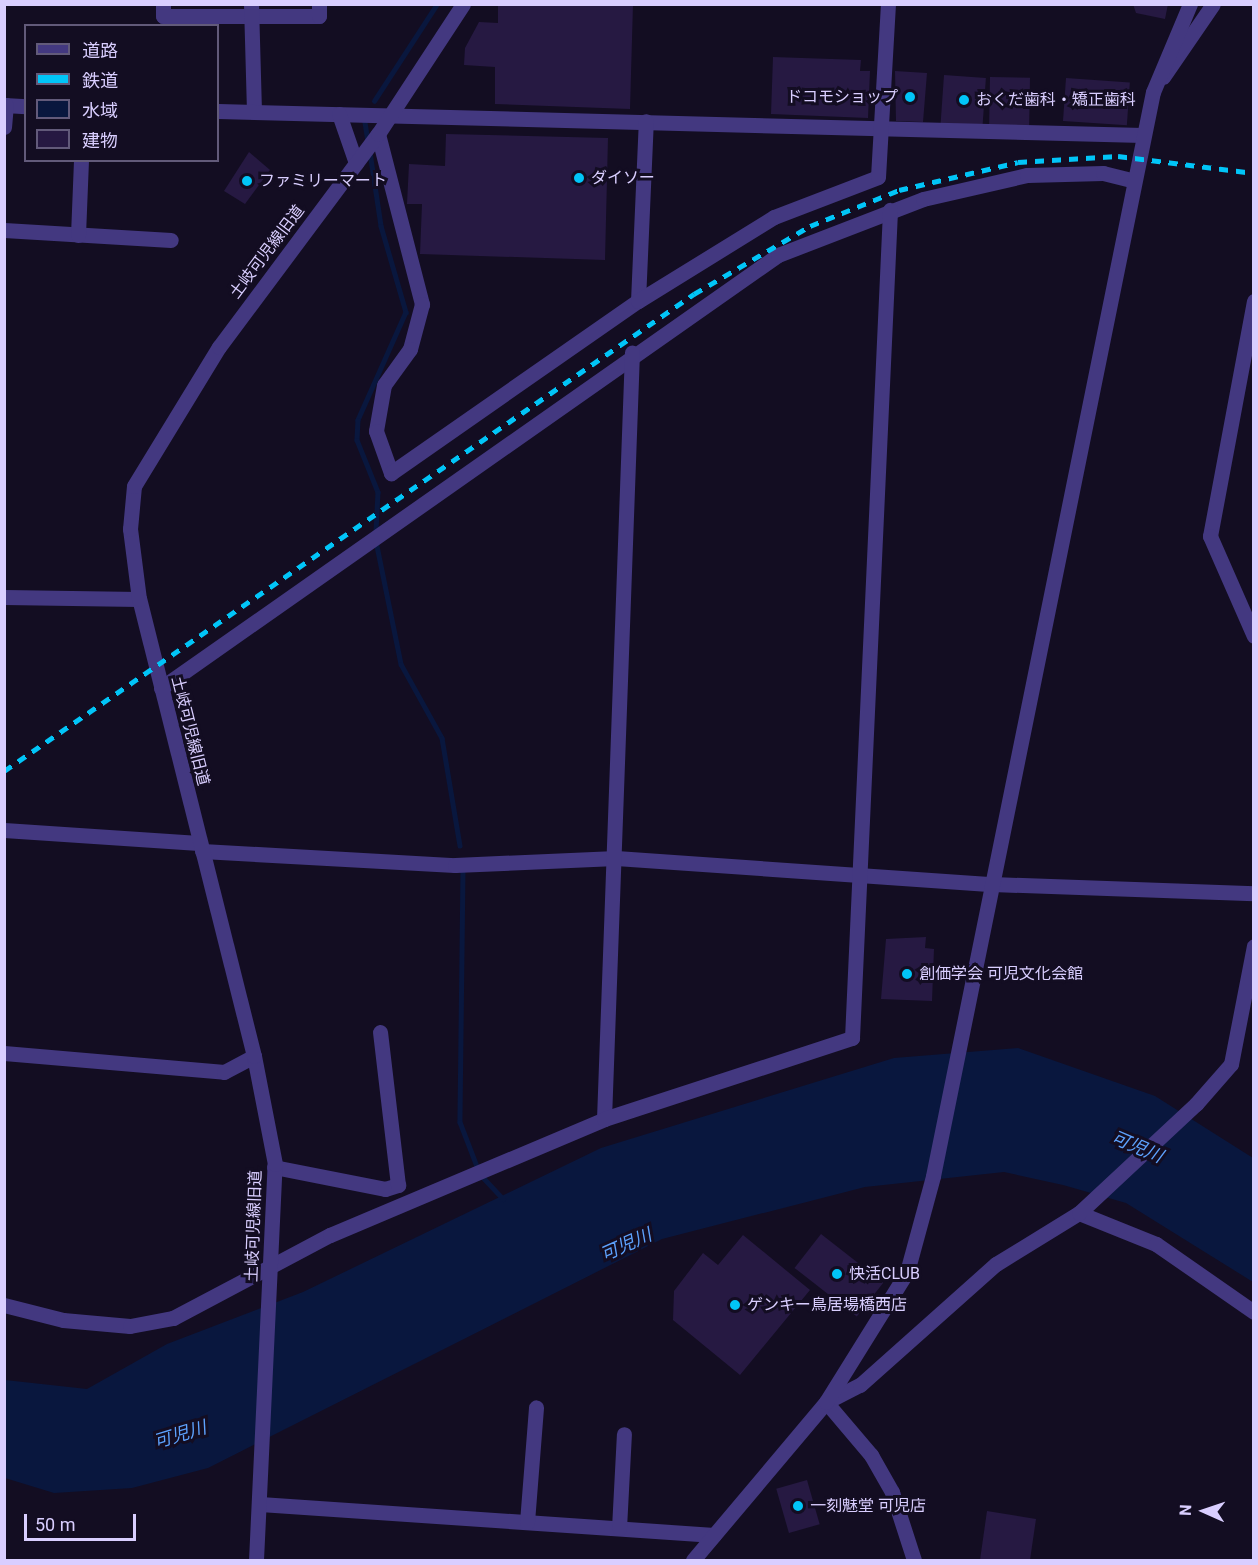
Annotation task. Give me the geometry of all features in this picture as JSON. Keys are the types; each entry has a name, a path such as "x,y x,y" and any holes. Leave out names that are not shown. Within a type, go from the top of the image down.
{"street":[{"path":"163,4 163,16 251,10 319,16 319,4"},
{"name":"土岐可児線旧道","path":"256,1560 274,1167 254,1056 139,599 130,529 134,486 151,450 219,347 378,134 463,4"},
{"path":"378,134 422,304 410,349 384,385 376,431 391,473 638,301 774,218 878,177 888,4"},
{"path":"693,1560 826,1402 907,1272 933,1176 1143,135 1153,92 1190,4"},
{"path":"1153,92 1213,4"},
{"path":"251,10 254,111"},
{"path":"4,127 5,105 24,106"},
{"path":"219,111 646,121 881,130 1143,135"},
{"path":"339,114 359,160"},
{"path":"638,301 646,121"},
{"path":"78,235 81,162"},
{"path":"161,688 632,353 778,255 890,210 1027,175 1102,173 1134,181"},
{"path":"4,1305 63,1320 130,1326 173,1318 271,1266 492,1166 604,1119 852,1038 864,874 890,210"},
{"path":"4,230 171,240"},
{"path":"1254,302 1210,536 1254,636"},
{"path":"604,1119 616,858 632,353"},
{"path":"4,597 139,599"},
{"path":"4,830 455,865 616,858 992,884 1254,893"},
{"path":"826,1402 860,1385 996,1264 1079,1213 1102,1189 1196,1104 1231,1064 1254,946"},
{"path":"274,1167 385,1189 398,1185 380,1032"},
{"path":"4,1053 224,1072 254,1056"},
{"path":"1079,1213 1156,1244 1254,1312"},
{"path":"826,1402 872,1455 892,1492 914,1560"},
{"path":"527,1522 536,1407"},
{"path":"619,1528 624,1434"},
{"path":"260,1497 527,1522 714,1534"}],"water":[{"name":"可児川","path":"1018,1048 1155,1096 1253,1158 1253,1282 1126,1203 1063,1185 1004,1172 865,1187 662,1239 208,1468 132,1488 54,1493 5,1478 5,1380 87,1389 167,1344 303,1292 601,1148 894,1058"}],"building":[{"path":"498,4 633,4 630,109 495,104 495,67 464,65 465,48 479,22 498,23"},
{"path":"1133,4 1168,4 1165,19 1136,13"},
{"path":"773,57 861,60 860,71 870,71 868,118 771,114"},
{"name":"ドコモショップ","path":"895,71 927,73 923,122 896,121"},
{"name":"おくだ歯科・矯正歯科","path":"944,75 986,78 983,126 941,123"},
{"path":"990,77 1030,78 1029,126 989,125"},
{"path":"1066,78 1130,82 1127,125 1063,121"},
{"path":"446,134 608,138 605,260 420,254 422,204 407,204 409,164 445,166"},
{"name":"ファミリーマート","path":"249,152 270,170 245,204 224,191"},
{"name":"創価学会 可児文化会館","path":"926,937 925,948 934,949 932,1001 881,999 886,939"},
{"name":"快活CLUB","path":"821,1234 883,1283 857,1317 795,1268"},
{"name":"ゲンキー鳥居場橋西店","path":"743,1235 810,1290 740,1375 673,1320 674,1291 703,1253 718,1265"},
{"name":"一刻魅堂 可児店","path":"807,1480 820,1524 789,1533 776,1489"},
{"path":"987,1511 1036,1519 1030,1560 980,1560"}],"waterway":[{"path":"374,101 437,4"},
{"path":"364,116 368,140"},
{"path":"370,152 381,226 406,312 358,420 357,440 378,492 376,532"},
{"path":"376,541 401,664 442,738 460,845"},
{"path":"463,870 460,1122 480,1174 503,1199"}],"railway":[{"path":"4,771 694,294 810,226 899,190 1018,162 1118,156 1254,173"}],"place":[{"name":"ドコモショップ","path":"910,97"},
{"name":"おくだ歯科・矯正歯科","path":"964,100"},
{"name":"ダイソー","path":"579,178"},
{"name":"ファミリーマート","path":"247,181"},
{"name":"創価学会 可児文化会館","path":"907,974"},
{"name":"快活CLUB","path":"837,1274"},
{"name":"ゲンキー鳥居場橋西店","path":"735,1305"},
{"name":"一刻魅堂 可児店","path":"798,1506"}]}
